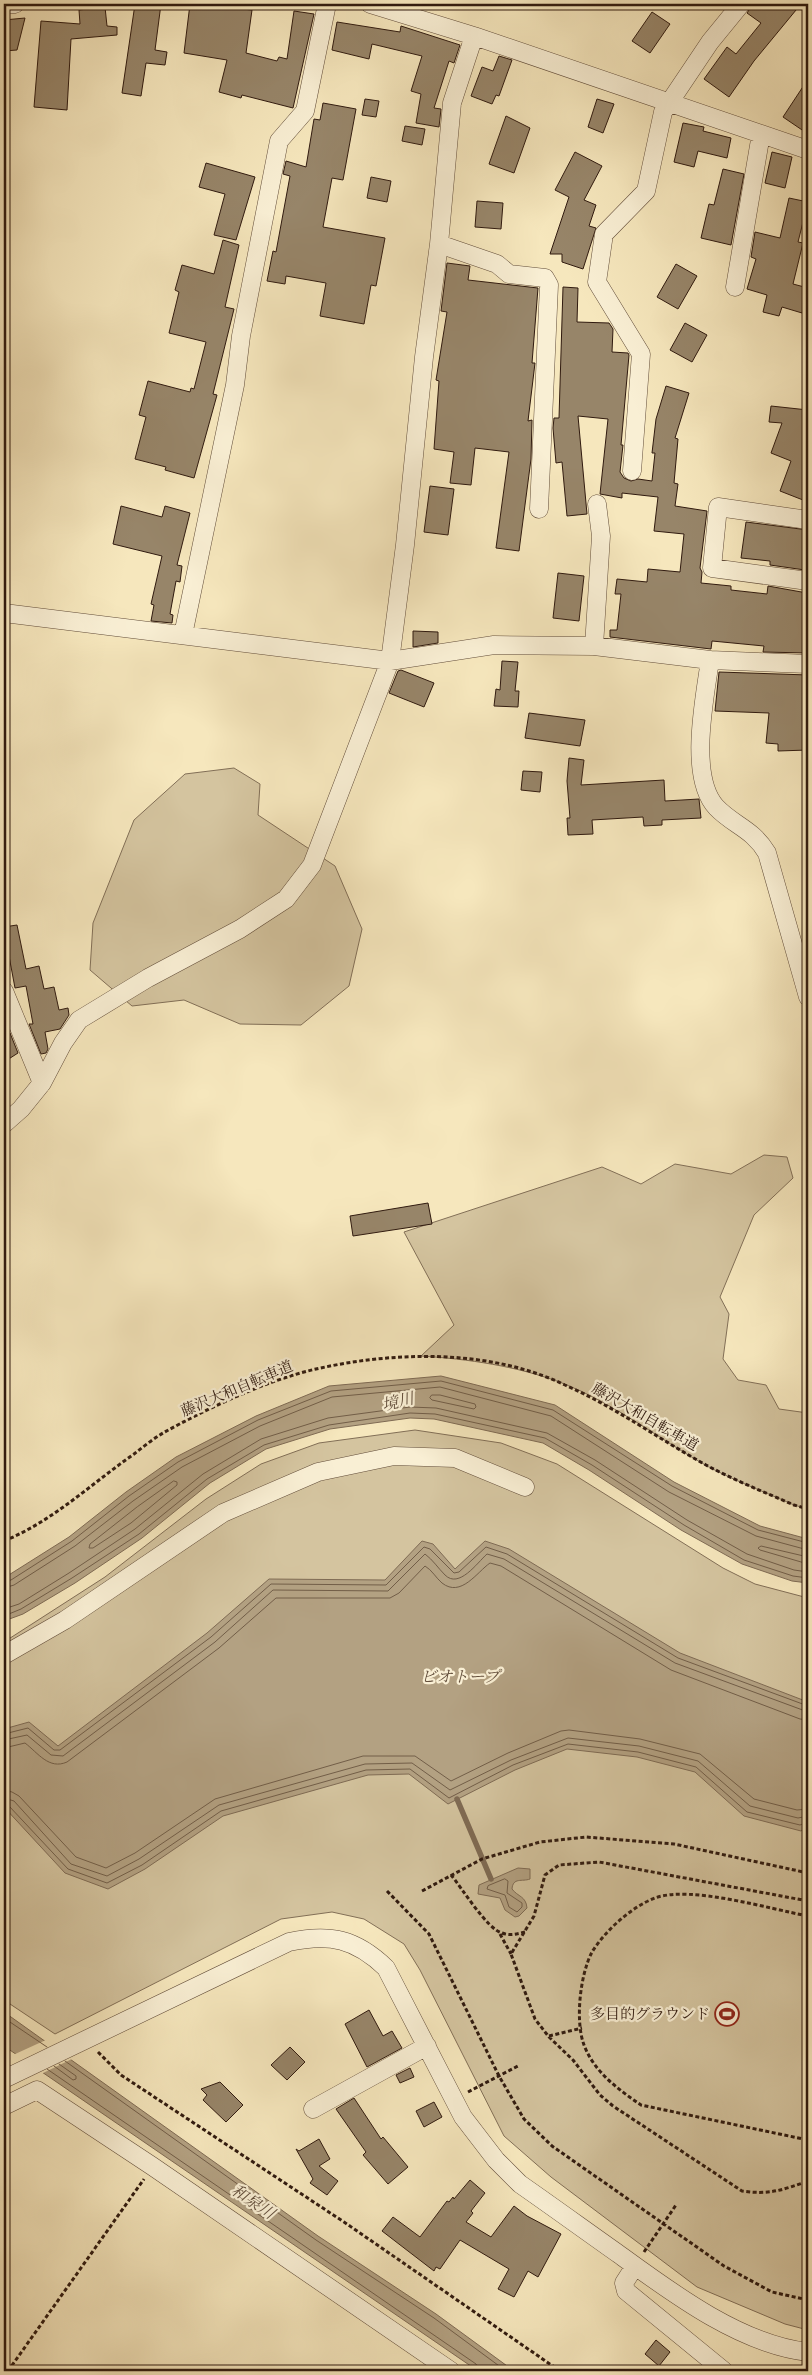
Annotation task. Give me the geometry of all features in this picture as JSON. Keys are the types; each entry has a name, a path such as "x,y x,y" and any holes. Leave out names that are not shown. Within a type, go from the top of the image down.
{"street":[{"path":"4,4 15,4"},
{"path":"183,635 235,385 241,336 279,141 305,110 326,4"},
{"path":"373,4 474,36 808,150"},
{"path":"632,471 641,354 597,282 604,234 646,191 663,112 710,42 741,4"},
{"path":"4,1124 21,1109 42,1082 63,1042 79,1020 148,978 240,930 286,899 312,865 390,661 405,545 424,357 439,244 452,103 474,36"},
{"path":"735,287 761,134"},
{"path":"439,244 497,264 509,274 545,278 550,285 539,508"},
{"path":"594,646 600,544 597,504"},
{"path":"808,520 718,507 712,568 808,581"},
{"path":"4,613 390,661 494,645 594,646 710,660 808,664"},
{"path":"710,660 702,717 701,750 704,782 708,798 728,819 759,839 767,853 774,872 808,997"},
{"path":"4,991 42,1082"},
{"path":"4,1655 65,1620 223,1513 318,1472 394,1456 455,1458 525,1487"},
{"path":"4,2079 289,1942 319,1937 354,1944 367,1951 386,1968 454,2100 478,2138 496,2160 520,2184 707,2315 749,2335 784,2347 808,2352"},
{"path":"313,2109 427,2046"},
{"path":"4,2106 37,2090 152,2166 451,2371"},
{"path":"635,2266 624,2283 626,2291 724,2371"}],"path":[{"name":"藤沢大和自転車道","path":"4,1541 22,1534 58,1512 105,1474 161,1434 232,1400 282,1379 314,1370 348,1363 421,1356 499,1363 564,1384 612,1408 708,1466 777,1498 808,1508"},
{"path":"422,1891 482,1859 540,1842 586,1837 674,1844 780,1869 808,1873"},
{"path":"511,1954 534,1916 545,1875 559,1865 570,1863 599,1862 808,1901"},
{"path":"451,1875 475,1908 500,1933 511,1954 535,2020 573,2060 600,2095 613,2106 742,2190 761,2194 778,2192 808,2181"},
{"path":"387,1891 429,1934 499,2076 524,2119 552,2146 724,2266 772,2292 808,2300"},
{"path":"808,1916 679,1893 655,1898 630,1913 608,1932 592,1953 581,1988 580,2016 584,2045 599,2071 619,2090 641,2105 808,2140"},
{"path":"500,1933 513,1934 525,1932"},
{"path":"549,2036 582,2028"},
{"path":"94,2048 121,2075 351,2227 560,2371"},
{"path":"454,2100 518,2066"},
{"path":"8,2371 152,2166"},
{"path":"635,2266 676,2205"}],"shaded area":[{"path":"234,768 260,784 258,815 335,866 362,929 349,986 301,1025 240,1024 184,1000 132,1006 90,970 93,923 134,820 185,774"},
{"path":"764,1155 787,1157 793,1178 754,1215 720,1297 729,1314 723,1359 738,1380 766,1385 779,1409 808,1413 808,1509 739,1482 707,1466 618,1411 562,1383 528,1372 492,1364 421,1356 454,1325 404,1232 602,1167 641,1184 675,1164 731,1174"},
{"path":"415,1430 501,1443 557,1464 723,1568 755,1584 808,1598 808,2330 785,2324 697,2287 551,2177 504,2136 420,1970 404,1944 364,1919 332,1912 281,1919 55,2034 4,2000 4,1642 105,1577 206,1499 261,1464 319,1443"}],"water":[{"name":"境川","path":"441,1376 555,1405 674,1482 760,1526 808,1539 808,1583 792,1581 742,1564 681,1530 589,1470 543,1443 434,1419 410,1418 330,1429 266,1449 210,1483 142,1538 75,1583 23,1614 4,1621 4,1578 69,1537 126,1492 176,1457 256,1416 329,1386"},
{"name":"ビオトープ","path":"422,1541 433,1544 455,1569 485,1541 509,1549 680,1653 808,1702 808,1826 801,1831 744,1816 695,1772 637,1757 567,1749 515,1770 448,1804 409,1774 368,1775 223,1816 145,1869 108,1889 65,1873 4,1807 4,1729 29,1722 58,1746 207,1633 269,1579 385,1580"},
{"path":"518,1868 530,1869 530,1879 516,1881 513,1885 512,1889 523,1899 527,1908 519,1916 515,1917 505,1910 500,1898 478,1894 479,1885"},
{"name":"和泉川","path":"4,2012 318,2236 436,2314 514,2371 478,2371 4,2046"}],"pier":[{"path":"48,2039 74,2058 41,2074 13,2055"}],"building":[{"path":"135,4 161,4 155,50 167,52 165,65 146,63 141,96 122,93"},
{"path":"190,4 252,10 246,53 277,61 279,57 287,59 294,11 314,14 293,108 242,95 241,98 219,92 227,60 184,53"},
{"path":"753,4 801,4 754,61 729,97 704,79 727,47 736,54 761,23 747,13"},
{"path":"105,7 107,26 117,27 117,35 71,39 67,110 34,107 41,21 80,24 79,10"},
{"path":"652,12 670,24 650,53 632,41"},
{"path":"25,18 17,50 4,51 4,20"},
{"path":"337,22 400,32 401,26 460,45 454,63 449,61 434,108 441,109 439,127 416,123 421,94 411,91 422,56 372,44 369,59 332,50"},
{"path":"499,56 512,60 499,96 496,95 492,104 471,96 482,67 493,71"},
{"path":"808,79 808,134 783,117"},
{"path":"365,99 379,101 376,117 362,115"},
{"path":"597,99 614,104 603,133 588,127"},
{"path":"323,103 356,109 343,180 332,178 323,227 385,238 376,286 371,285 364,324 320,316 326,283 286,276 285,284 267,281 273,251 276,252 290,176 283,174 286,161 306,167 314,119 320,120"},
{"path":"506,116 530,128 514,173 489,164"},
{"path":"683,123 704,127 703,131 731,138 727,158 698,151 694,167 674,162"},
{"path":"405,126 425,129 422,145 402,141"},
{"path":"575,152 602,166 584,200 596,205 589,226 596,228 583,269 562,262 562,254 550,254 569,197 555,190"},
{"path":"772,152 792,157 785,188 765,183"},
{"path":"206,163 255,177 236,240 214,235 225,194 199,187"},
{"path":"723,169 744,174 731,245 701,238 709,204 714,205"},
{"path":"371,177 391,181 387,202 367,198"},
{"path":"789,198 808,202 798,242 803,243 793,284 808,288 808,291 802,313 782,307 779,316 763,312 767,295 747,289 756,259 751,257 755,232 780,238"},
{"path":"477,201 503,203 501,229 475,227"},
{"path":"223,240 239,245 225,307 234,309 213,394 217,395 194,478 165,470 166,467 135,459 146,417 139,415 148,381 190,392 191,388 194,389 206,342 169,333 179,292 175,290 182,265 214,274"},
{"path":"447,263 470,266 468,280 538,288 532,363 535,363 528,421 532,420 531,459 519,551 496,548 509,452 475,448 471,485 450,483 454,452 434,449 439,381 436,380 447,312 441,311"},
{"path":"676,264 697,276 678,309 657,297"},
{"path":"563,287 578,288 577,322 609,323 613,329 612,352 628,353 629,355 621,445 623,445 620,472 624,478 631,481 638,479 652,481 655,453 652,453 656,419 666,386 689,393 675,438 678,439 674,483 678,484 675,506 707,511 700,568 702,572 701,583 731,586 731,590 767,594 768,586 807,593 803,628 808,628 808,653 763,652 764,646 712,641 711,649 610,637 610,630 617,630 621,594 615,594 617,579 647,582 648,569 680,572 684,534 654,531 658,497 622,493 622,498 600,494 608,419 578,416 587,514 567,516 562,462 556,463 553,428 554,418 559,418"},
{"path":"685,323 707,335 692,362 670,350"},
{"path":"771,406 808,410 808,486 803,500 780,491 791,461 771,453 782,423 769,422"},
{"path":"430,486 454,489 448,535 424,532"},
{"path":"121,506 162,517 165,506 190,513 177,565 182,566 180,582 176,581 170,614 173,615 172,623 151,621 154,605 151,604 162,556 113,544"},
{"path":"746,522 808,530 805,570 770,565 770,561 741,558"},
{"path":"558,573 584,576 579,621 553,618"},
{"path":"413,631 438,632 438,643 413,647"},
{"path":"502,661 518,662 515,691 519,691 518,707 494,706 496,689 500,690"},
{"path":"401,670 434,683 424,707 389,693 398,671"},
{"path":"719,672 808,675 808,750 778,751 778,744 766,743 769,713 715,711"},
{"path":"529,713 585,720 580,746 525,738"},
{"path":"569,758 584,760 581,785 664,780 665,801 699,799 701,818 662,820 662,825 644,826 643,817 592,820 593,834 568,835 567,818 570,818 567,781"},
{"path":"523,771 542,772 540,792 521,790"},
{"path":"17,925 26,969 39,966 44,989 54,987 59,1010 68,1008 69,1015 60,1029 45,1032 48,1049 46,1053 41,1054 29,1024 33,1024 26,986 15,988 9,956 4,957 4,927"},
{"path":"10,1033 18,1053 4,1062 4,1036"},
{"path":"428,1203 432,1224 353,1236 350,1216"},
{"path":"369,2010 383,2036 392,2031 402,2048 367,2067 345,2024"},
{"path":"290,2047 305,2062 287,2080 271,2065"},
{"path":"410,2068 414,2077 400,2083 396,2075"},
{"path":"220,2082 243,2105 226,2122 203,2100 207,2095 201,2089"},
{"path":"354,2098 381,2139 383,2137 408,2167 388,2184 363,2155 366,2152 336,2109"},
{"path":"434,2102 442,2117 424,2127 416,2111"},
{"path":"319,2139 330,2159 319,2166 338,2181 327,2195 310,2183 313,2179 296,2149 299,2151"},
{"path":"470,2180 485,2193 471,2211 473,2213 466,2222 491,2237 514,2206 527,2216 561,2234 538,2277 528,2271 514,2297 498,2289 509,2269 460,2240 440,2269 436,2267 434,2271 382,2231 393,2217 420,2237 447,2201 449,2202 453,2197 454,2199"},
{"path":"656,2340 670,2352 659,2366 645,2354"}],"waterway":[{"path":"457,1799 491,1879"}],"place":[{"name":"多目的グラウンド","path":"727,2014"}]}
